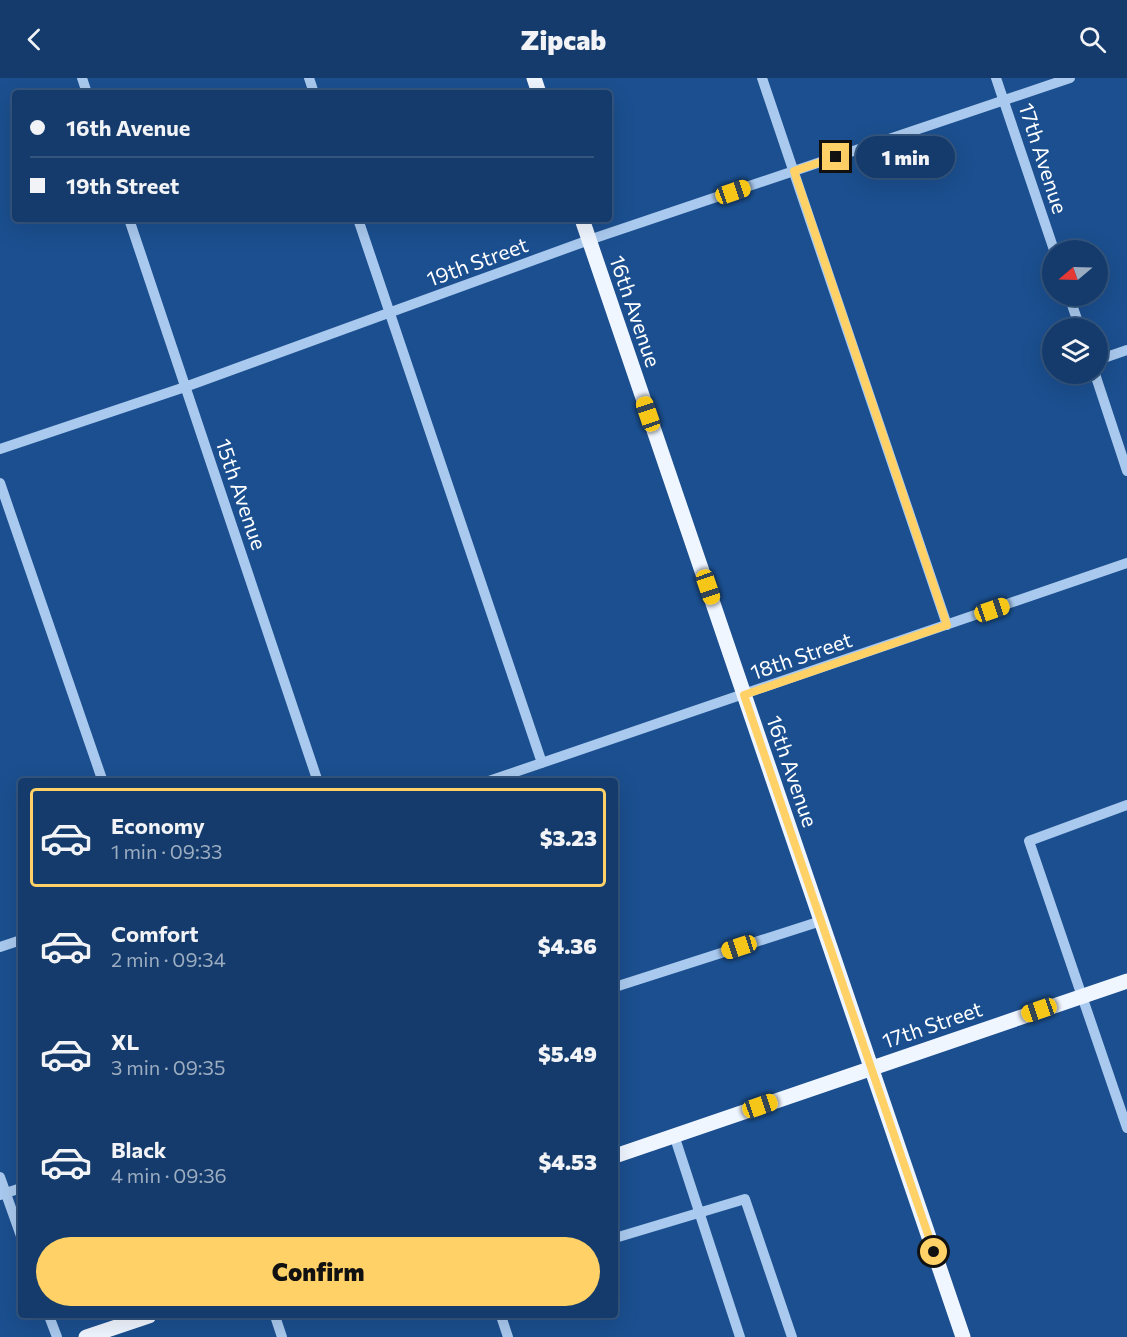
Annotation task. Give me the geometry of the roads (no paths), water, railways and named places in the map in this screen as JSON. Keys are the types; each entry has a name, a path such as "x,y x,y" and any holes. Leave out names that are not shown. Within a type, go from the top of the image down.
{"main road":[{"name":"16th Avenue","path":"583,222 963,1337"},
{"name":"17th Street","path":"618,1155 1127,981"},
{"path":"86,1337 143,1318"}],"street":[{"path":"762,78 947,625"},
{"name":"17th Avenue","path":"996,78 1051,240"},
{"name":"19th Street","path":"0,449 185,387 589,240 1070,78"},
{"name":"15th Avenue","path":"130,222 317,778"},
{"path":"359,222 542,763"},
{"path":"1108,357 1127,350"},
{"path":"1098,384 1127,471"},
{"path":"0,483 102,778"},
{"name":"18th Street","path":"498,778 1127,563"},
{"path":"1127,806 1029,841 1127,1128"},
{"path":"618,986 821,921"},
{"path":"0,947 18,941"},
{"path":"674,1136 740,1337"},
{"path":"0,1177 3,1194 18,1229"},
{"path":"3,1194 18,1189"},
{"path":"618,1237 745,1199 792,1337"},
{"path":"50,1318 57,1337"},
{"path":"276,1318 282,1337"},
{"path":"502,1318 508,1337"}]}
